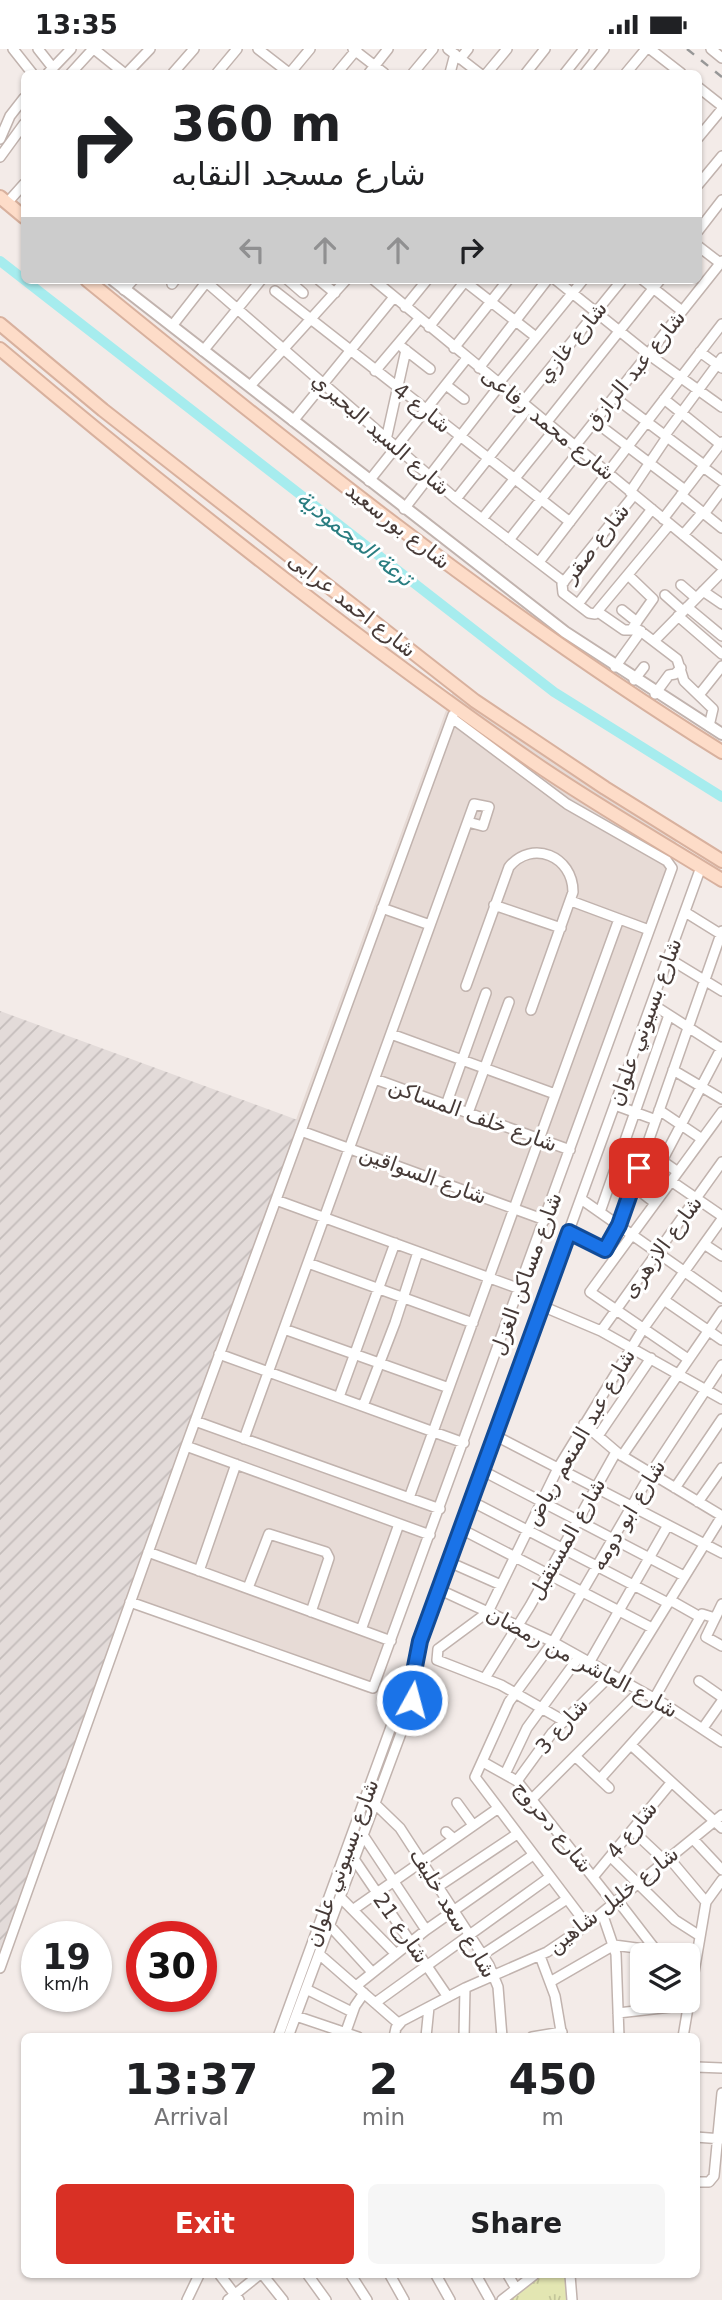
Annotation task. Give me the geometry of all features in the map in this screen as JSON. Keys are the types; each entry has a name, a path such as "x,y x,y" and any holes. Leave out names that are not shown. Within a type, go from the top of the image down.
{"main road":[{"path":"4,200 21,214"},
{"name":"شارع بورسعيد","path":"92,284 473,584 567,651 722,752"},
{"name":"شارع احمد عرابى","path":"0,324 114,419 475,701 605,788 722,861"},
{"name":"شارع احمد عرابى","path":"0,349 455,712 722,880"}],"street":[{"path":"13,49 30,70"},
{"path":"38,49 49,70"},
{"path":"51,70 71,49"},
{"path":"74,70 94,49 121,70"},
{"path":"128,70 149,49"},
{"path":"178,70 194,49"},
{"path":"220,70 237,49"},
{"path":"258,49 269,53 285,70"},
{"path":"292,70 310,49"},
{"path":"339,70 355,50 372,70 388,49"},
{"path":"416,70 433,49"},
{"path":"454,54 468,49"},
{"path":"490,70 507,49"},
{"path":"528,70 545,49"},
{"path":"567,70 584,49"},
{"path":"587,70 604,49"},
{"path":"629,70 648,49 674,70"},
{"path":"711,49 722,58"},
{"path":"454,54 475,70"},
{"path":"274,70 278,65"},
{"path":"702,91 722,107 702,133"},
{"path":"14,137 2,135 8,120 21,102"},
{"path":"8,120 21,124"},
{"path":"0,157 21,128"},
{"path":"702,180 722,156"},
{"path":"4,200 21,186"},
{"path":"702,226 722,200"},
{"path":"702,249 721,262"},
{"name":"شارع عبد الرازق","path":"509,540 594,421 721,262"},
{"name":"شارع بورسعيد","path":"117,284 404,509 615,667 722,734"},
{"path":"124,290 129,284"},
{"path":"172,326 204,284"},
{"name":"شارع السيد البحيري","path":"209,284 456,499 564,582"},
{"path":"203,351 258,284"},
{"path":"293,284 303,293"},
{"path":"324,284 335,293"},
{"path":"250,386 343,284"},
{"name":"شارع محمد رفاعى","path":"379,284 667,521 722,570"},
{"path":"405,307 424,284"},
{"path":"429,327 463,284"},
{"path":"469,284 536,338"},
{"path":"454,348 505,284"},
{"path":"479,368 544,284"},
{"path":"561,284 648,354 722,407"},
{"path":"404,509 580,284"},
{"name":"شارع غازي","path":"456,499 619,284"},
{"path":"482,519 657,284 682,311"},
{"name":"شارع 4","path":"275,291 570,522"},
{"path":"293,421 394,297"},
{"path":"375,371 419,319"},
{"path":"538,562 721,326"},
{"path":"398,344 429,369"},
{"path":"386,440 407,351"},
{"path":"700,352 720,364"},
{"path":"369,481 467,358"},
{"name":"شارع صقر","path":"578,604 563,593 564,582 632,493 648,462 681,413 720,364"},
{"path":"446,385 464,400"},
{"path":"614,397 722,481"},
{"path":"598,612 628,575 667,521 683,493 721,445 664,400"},
{"path":"594,421 648,462 722,528"},
{"path":"683,535 722,489"},
{"path":"636,628 624,630 598,612 589,613 578,604 652,509"},
{"path":"654,641 722,570"},
{"path":"615,667 653,597 628,575"},
{"path":"681,585 722,604"},
{"path":"665,594 722,654"},
{"path":"622,610 636,628 679,661 684,681 714,712 709,726"},
{"path":"683,611 722,636"},
{"path":"699,695 722,666"},
{"path":"634,680 644,667"},
{"path":"655,694 668,675 675,674 681,668"},
{"path":"0,1968 186,1445 455,712"},
{"name":"شارع مساكن الغزل","path":"130,1602 370,1688 376,1683 440,1509 671,871 670,863 566,804 455,712"},
{"path":"244,1439 468,822"},
{"path":"466,986 509,867 514,860 531,852 550,855 565,865 573,882 570,901 531,1010"},
{"name":"شارع بسيوني علوان","path":"290,2033 410,1709 410,1692 420,1641 438,1589 496,1436 701,867"},
{"path":"570,901 649,930"},
{"path":"494,905 561,928"},
{"path":"382,908 430,925"},
{"path":"605,1250 619,1225 722,934 685,912"},
{"path":"410,1498 619,919"},
{"path":"668,958 722,992"},
{"path":"446,1105 486,993"},
{"path":"468,1113 509,1002"},
{"path":"652,1004 722,1048 699,1085 662,1161"},
{"path":"600,1212 669,1014"},
{"path":"391,1034 555,1094"},
{"path":"673,1070 722,1099"},
{"name":"شارع خلف المساكن","path":"375,1079 570,1150"},
{"path":"615,1105 656,1120"},
{"path":"659,1110 702,1139"},
{"path":"688,1359 590,1293 722,1112"},
{"path":"712,1126 722,1132"},
{"name":"شارع السواقين","path":"301,1131 545,1220"},
{"path":"645,1149 678,1172"},
{"name":"شارع الازهرى","path":"601,1331 722,1162"},
{"path":"671,1181 722,1217"},
{"path":"633,1186 655,1203"},
{"path":"581,1199 722,1298"},
{"path":"276,1201 520,1289"},
{"name":"شارع عبد المنعم رياض","path":"438,1649 488,1612 540,1501 584,1424 643,1329 722,1217"},
{"path":"569,1232 616,1256"},
{"path":"339,1397 395,1243"},
{"path":"704,1244 722,1256"},
{"path":"363,1406 418,1252"},
{"path":"308,1263 473,1323"},
{"path":"664,1300 722,1340"},
{"path":"542,1305 601,1331 722,1399"},
{"name":"شارع المستقبل","path":"485,1678 519,1625 595,1487 722,1311"},
{"path":"284,1329 449,1388"},
{"path":"219,1354 464,1443"},
{"path":"598,1436 651,1358"},
{"name":"شارع ابو دومه","path":"497,1809 476,1782 516,1692 553,1642 652,1473 722,1365"},
{"path":"675,1488 722,1419"},
{"path":"195,1421 440,1509"},
{"path":"584,1424 619,1454 722,1516 620,1681"},
{"path":"496,1436 722,1553"},
{"path":"186,1445 430,1535"},
{"path":"199,1571 236,1464"},
{"path":"483,1471 684,1576"},
{"path":"698,1502 721,1473"},
{"path":"471,1501 700,1617"},
{"path":"361,1630 399,1524"},
{"path":"589,1663 668,1525"},
{"path":"461,1529 652,1628"},
{"path":"248,1588 269,1534 326,1552 329,1558 311,1612"},
{"path":"148,1552 391,1641"},
{"path":"449,1562 500,1585"},
{"name":"شارع العاشر من رمضان","path":"438,1589 553,1642 666,1705 722,1742"},
{"path":"722,1604 706,1637 722,1646"},
{"path":"654,1699 700,1617 704,1613 715,1618"},
{"path":"420,1641 438,1649 436,1660 516,1692 564,1721"},
{"path":"506,1772 520,1741 541,1707 579,1657"},
{"name":"شارع 3","path":"517,1781 564,1721 611,1675"},
{"path":"699,1681 722,1699 704,1728"},
{"name":"شارع بسيوني علوان","path":"279,2033 400,1705 410,1692"},
{"path":"531,1800 639,1692"},
{"path":"600,1779 666,1705"},
{"path":"631,1745 670,1784 720,1821"},
{"path":"575,1756 609,1788"},
{"name":"شارع دحروج","path":"483,1762 506,1772 517,1781 650,1943"},
{"name":"شارع 4","path":"594,1876 670,1784"},
{"name":"شارع سعد خليف","path":"366,1797 400,1828 494,1975 501,2008 502,2033"},
{"path":"457,1803 473,1825"},
{"path":"354,1909 497,1809 587,1925"},
{"name":"شارع خليل شاهين","path":"398,2023 465,1988 540,1956 587,1925 667,1859 720,1821"},
{"path":"632,1830 667,1859 706,1902"},
{"path":"446,1832 454,1839"},
{"path":"439,1886 517,1834"},
{"path":"363,1835 426,1930"},
{"path":"693,1839 722,1870"},
{"path":"356,1986 426,1930 533,1855"},
{"path":"611,1857 681,1925 700,1936"},
{"name":"شارع 21","path":"354,1859 448,1997"},
{"path":"375,2003 426,1963 550,1877"},
{"path":"699,1943 706,1902 712,1889 722,1880"},
{"path":"341,1897 395,1954"},
{"path":"482,1955 567,1899"},
{"path":"602,1913 614,1945 619,2033"},
{"path":"330,1926 372,1972"},
{"path":"550,1982 614,1945 630,1947"},
{"path":"319,1954 398,2023 395,2033"},
{"path":"540,1956 550,1982 562,2033"},
{"path":"464,2033 465,1988"},
{"path":"306,1989 352,2012"},
{"path":"345,2033 352,2012 364,1993"},
{"path":"426,2033 429,2007"},
{"path":"618,2013 630,2012"},
{"path":"684,2033 687,2013"},
{"path":"296,2016 339,2033"},
{"path":"700,2067 722,2068"},
{"path":"700,2181 713,2179 720,2139 722,2093"},
{"path":"700,2137 720,2139"},
{"path":"187,2300 192,2278"},
{"path":"187,2300 198,2278"},
{"path":"222,2278 234,2298 257,2278"},
{"path":"264,2278 283,2300"},
{"path":"310,2278 326,2300"},
{"path":"353,2278 367,2300"},
{"path":"392,2278 404,2300"},
{"path":"438,2278 450,2300"},
{"path":"478,2278 490,2300"},
{"path":"510,2278 516,2287"},
{"path":"502,2300 530,2278"},
{"path":"570,2278 572,2300"}],"shaded area":[{"path":"456,683 679,835 368,1693 119,1603"},
{"path":"0,1011 303,1122 0,1957"}],"green space":[{"path":"536,2278 566,2278 569,2300 509,2300 519,2289"}],"waterway":[{"name":"ترعة المحمودية","path":"0,261 21,277"},
{"name":"ترعة المحمودية","path":"30,284 554,692 722,797"}],"railway":[{"path":"687,49 722,77"}],"route":[{"path":"412,1700 410,1692 420,1641 569,1232 605,1250 619,1225 639,1168"}]}
